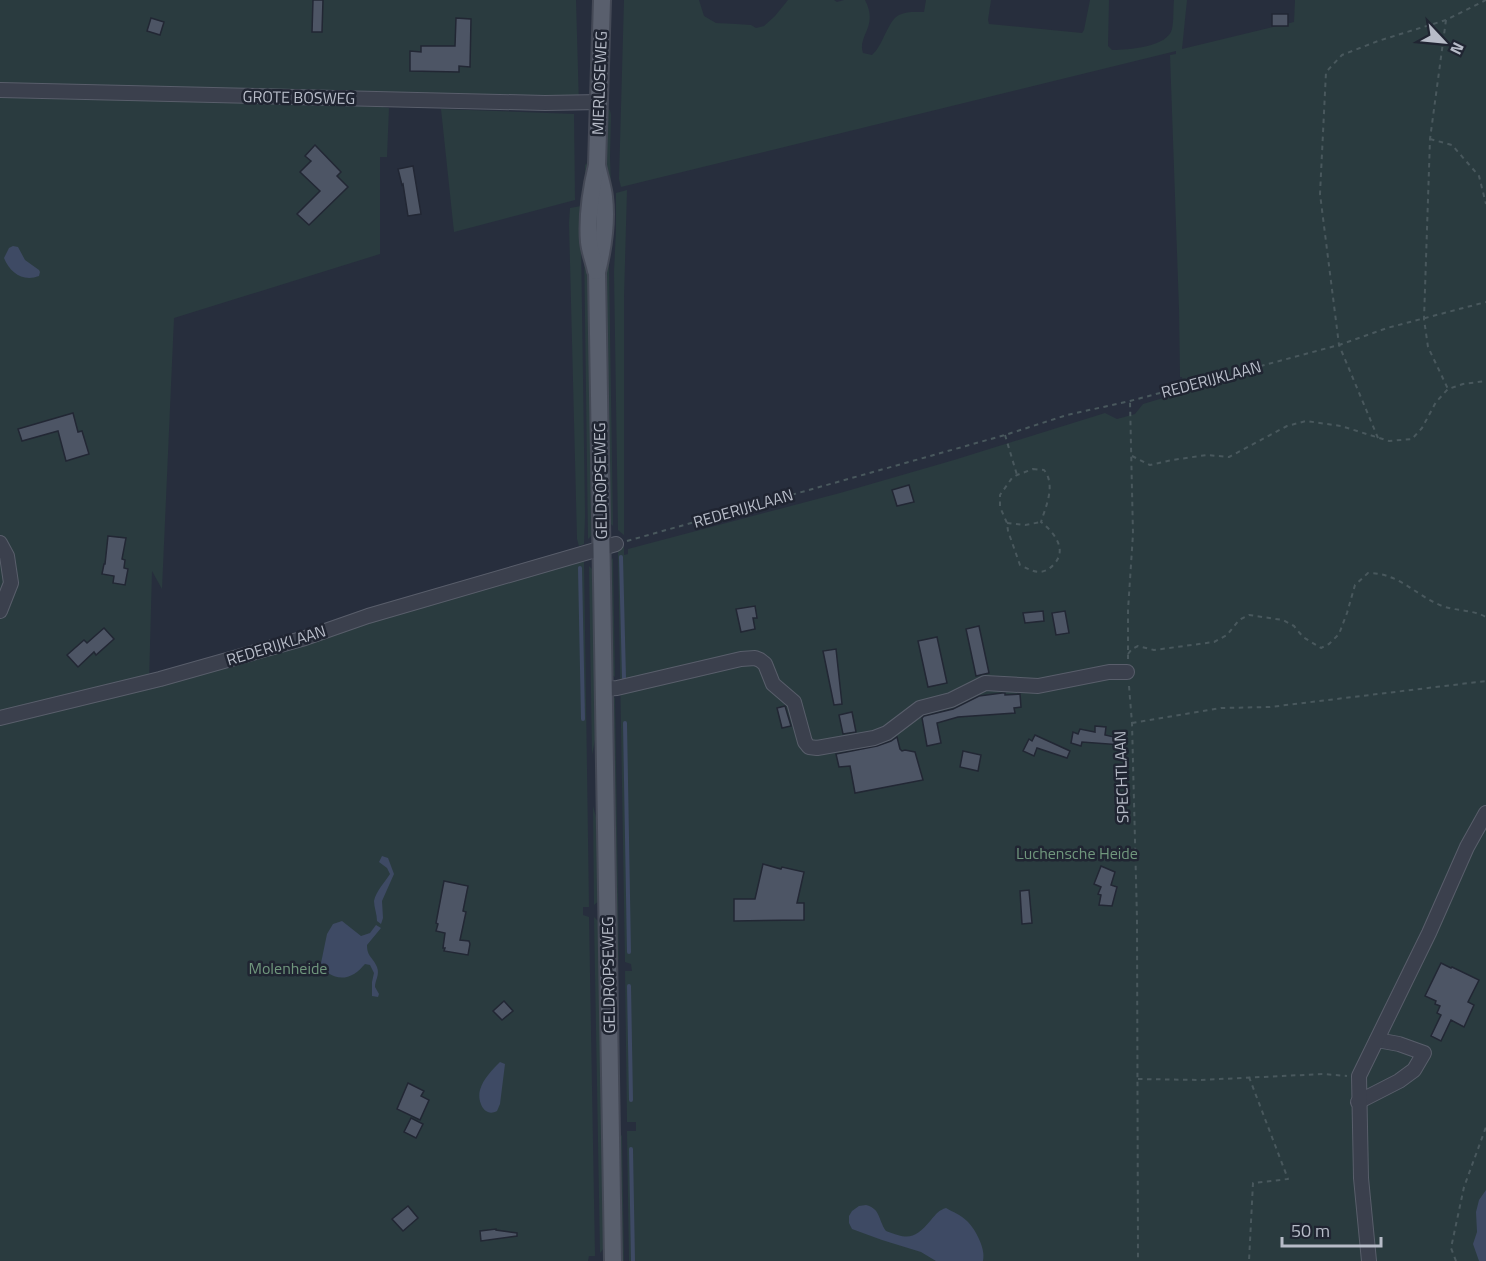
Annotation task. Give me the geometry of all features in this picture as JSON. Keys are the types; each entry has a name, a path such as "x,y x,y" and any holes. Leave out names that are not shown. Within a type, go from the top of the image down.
{"main road":[{"name":"MIERLOSEWEG","path":"597,197 602,0"},
{"name":"GELDROPSEWEG","path":"597,197 589,242 597,272 608,546 603,689 613,1261"}],"street":[{"name":"GROTE BOSWEG","path":"0,90 545,103 599,102"},
{"path":"0,543 7,556 11,583 0,611"},
{"name":"REDERIJKLAAN","path":"0,718 160,679 305,638 368,616 608,546"},
{"path":"603,689 617,688 741,659 755,658 765,664 773,684 794,702 805,742 809,747 817,748 874,738 887,733 920,708 951,700 985,683 1038,686 1109,672 1127,672"},
{"path":"1370,1261 1361,1178 1359,1076 1429,933 1467,847 1486,813"},
{"path":"1358,1102 1399,1081 1414,1070 1424,1053 1399,1044 1377,1040"}],"path":[{"path":"1378,438 1339,345 1320,194 1326,72 1342,55 1446,20 1486,0"},
{"path":"1446,20 1430,140 1424,319 1428,347 1448,389"},
{"path":"1430,140 1452,145 1479,176 1486,204"},
{"name":"REDERIJKLAAN","path":"608,546 1005,435 1066,415 1130,401 1339,345 1387,328 1486,302"},
{"path":"1132,456 1150,465 1207,455 1229,457 1287,426 1306,421 1341,426 1389,441 1412,439 1422,428 1436,402 1448,389 1463,384 1486,381"},
{"name":"SPECHTLAAN","path":"1130,401 1133,534 1127,672 1131,723 1137,920 1138,1261"},
{"path":"1005,435 1017,475"},
{"path":"1007,523 1025,525 1041,522 1052,530 1060,554 1048,571 1038,572 1020,565 1000,507 1000,495 1012,478 1033,469 1044,470 1048,476 1049,496 1041,522"},
{"path":"1128,654 1138,646 1154,651 1214,642 1227,635 1239,620 1249,615 1283,620 1294,626 1303,637 1321,648 1340,634 1355,585 1368,573 1380,573 1397,579 1445,607 1478,612 1486,617"},
{"path":"1131,723 1221,708 1270,707 1486,681"},
{"path":"1138,1079 1200,1080 1323,1074 1359,1076"},
{"path":"1249,1077 1288,1179 1253,1183 1250,1261"},
{"path":"1456,1261 1451,1248 1464,1187 1486,1127"}],"green space":[{"name":"Molenheide","path":"0,0 576,0 579,106 384,103 383,107 389,108 387,157 380,157 380,254 174,318 162,589 152,571 149,683 578,559 579,562 584,561 589,907 583,907 583,915 589,917 595,1256 589,1256 588,1261 0,1261"},
{"name":"Luchensche Heide","path":"624,0 699,0 704,16 716,23 751,25 756,28 764,26 788,0 834,0 837,2 865,0 870,17 862,47 863,53 872,55 895,18 905,13 924,12 926,0 991,0 989,24 1082,33 1090,0 1109,0 1108,46 1112,50 1146,46 1163,40 1172,29 1174,0 1187,0 1182,49 1294,22 1295,0 1486,0 1486,1261 629,1261 627,1131 636,1131 636,1122 627,1122 625,971 632,971 631,964 625,962 618,551 624,546 624,555 628,554 628,549 840,493 1105,413 1117,419 1135,414 1143,404 1183,392 1182,377 1180,377 1170,55 1176,54 1176,51 621,187 619,179"},
{"path":"606,108 610,110 611,115 612,217 609,265 613,526 608,521 603,149"},
{"path":"441,109 574,114 575,200 454,232"},
{"path":"588,162 594,533 588,539 584,242 585,165"},
{"path":"627,190 624,297 624,535 618,530 614,272 616,193"},
{"path":"581,206 585,516 584,544 579,546 569,223 570,208"},
{"path":"613,558 615,677 610,673 608,564"},
{"path":"589,566 594,571 597,730 592,755"},
{"path":"615,697 619,960 615,956 611,701"},
{"path":"593,806 599,829 600,900 594,905"},
{"path":"594,917 600,923 605,1247 600,1253"},
{"path":"622,1135 624,1261 619,1261 618,1138"}],"water":[{"path":"18,247 25,260 39,270 39,276 28,278 13,272 4,258 9,248"},
{"path":"382,856 388,858 394,874 382,901 381,924 377,921 374,901 390,874 387,868 379,862"},
{"path":"342,921 361,936 370,933 376,925 381,928 367,945 368,952 378,970 375,987 379,994 378,997 372,996 374,973 370,965 365,964 354,974 344,977 334,976 323,968 321,963 327,934 333,924"},
{"path":"500,1062 505,1064 500,1104 497,1111 492,1113 482,1107 479,1094 486,1078"},
{"path":"1486,1190 1486,1261 1479,1261 1473,1244 1477,1232 1476,1212 1479,1200"},
{"path":"866,1205 877,1212 886,1231 900,1236 916,1234 938,1212 946,1208 960,1215 974,1229 982,1245 983,1261 936,1261 921,1252 852,1229 849,1216 859,1206"}],"building":[{"path":"313,0 323,0 322,32 312,32"},
{"path":"1272,14 1288,14 1288,26 1272,26"},
{"path":"151,18 164,22 160,35 147,31"},
{"path":"456,18 471,19 470,67 459,66 459,72 410,71 410,51 421,52 421,46 455,46"},
{"path":"315,145 341,172 337,176 348,187 309,225 297,214 320,191 300,172 311,161 305,156"},
{"path":"413,166 421,214 408,216 398,169"},
{"path":"73,413 78,432 82,431 89,454 66,461 58,431 22,441 18,429"},
{"path":"909,485 914,502 897,506 892,490"},
{"path":"108,536 126,538 122,559 125,560 124,568 128,569 125,585 113,583 114,576 102,574"},
{"path":"755,606 757,618 753,618 755,629 741,632 736,609"},
{"path":"1043,611 1044,621 1025,623 1023,613"},
{"path":"1065,611 1069,633 1056,635 1052,613"},
{"path":"979,626 989,673 976,676 966,629"},
{"path":"104,628 114,639 96,655 94,652 78,667 67,655 84,640 87,643"},
{"path":"937,637 947,683 928,687 918,641"},
{"path":"836,649 842,704 834,705 823,651"},
{"path":"1005,693 1005,695 1020,694 1021,707 1014,708 1015,713 958,717 937,723 941,743 927,746 922,718 924,716 953,709 979,696"},
{"path":"785,706 791,726 782,728 777,708"},
{"path":"852,712 856,732 843,734 839,715"},
{"path":"1095,726 1106,727 1105,735 1123,739 1122,745 1082,742 1081,746 1071,743 1073,732 1078,734 1080,729 1095,732"},
{"path":"1035,735 1070,751 1067,758 1037,748 1034,756 1023,751 1029,739 1032,741"},
{"path":"897,737 902,751 915,752 923,780 855,793 850,766 839,767 836,754 877,746"},
{"path":"963,751 981,755 978,771 960,767"},
{"path":"763,864 804,872 797,903 804,903 804,920 734,921 734,899 755,899"},
{"path":"1101,866 1115,872 1111,885 1117,887 1112,906 1099,905 1101,895 1098,894 1101,887 1094,884"},
{"path":"444,881 468,886 463,911 466,912 460,940 469,941 468,955 444,951 445,933 436,931"},
{"path":"1029,890 1032,923 1022,924 1020,891"},
{"path":"1441,963 1479,980 1468,1002 1474,1005 1464,1027 1451,1020 1441,1041 1431,1036 1441,1015 1437,1013 1440,1006 1435,1004 1436,1001 1425,996"},
{"path":"504,1001 513,1011 502,1020 493,1011"},
{"path":"408,1083 424,1091 421,1096 429,1100 420,1120 397,1109"},
{"path":"411,1118 423,1124 416,1138 404,1132"},
{"path":"408,1206 418,1218 403,1231 392,1219"},
{"path":"496,1229 517,1233 517,1236 481,1241 480,1231"}],"waterway":[{"path":"621,557 624,678"},
{"path":"580,568 583,719"},
{"path":"625,723 629,952"},
{"path":"629,986 631,1100"},
{"path":"631,1149 633,1261"}]}
